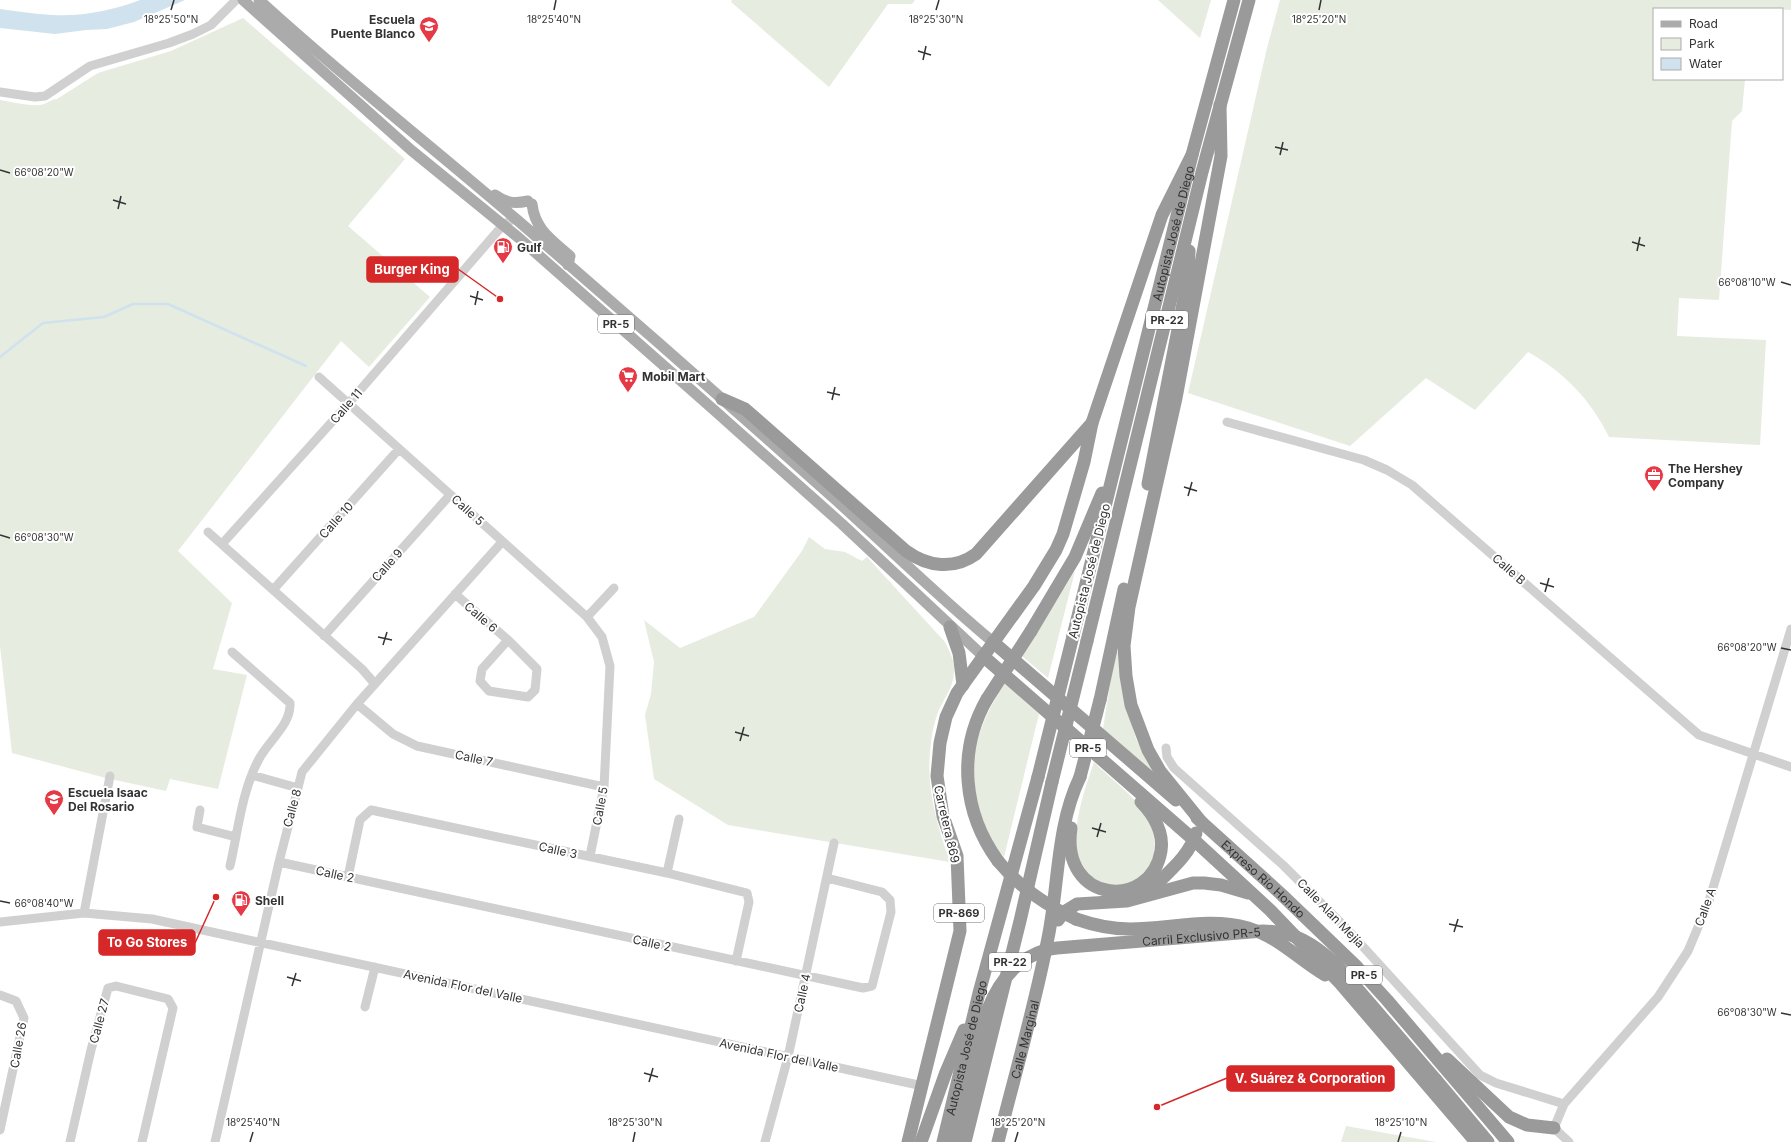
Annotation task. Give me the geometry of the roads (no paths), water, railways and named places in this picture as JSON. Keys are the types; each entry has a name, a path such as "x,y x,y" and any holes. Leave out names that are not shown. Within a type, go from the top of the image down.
{"highway":[{"name":"Autopista José de Diego","path":"943,1142 979,993 1038,777 1192,155 1234,0"},
{"name":"Autopista José de Diego","path":"965,1142 1020,921 1052,782 1190,225 1220,105 1249,0"},
{"path":"1146,895 1166,876 1194,840 1199,820 1160,771 1148,750 1131,705 1126,676 1124,646 1129,607 1177,390 1221,156 1220,105"},
{"name":"Carretera 869","path":"908,1142 960,931 957,856 943,816 937,776 940,743 946,717 954,698 992,642 1034,586 1056,550 1063,534 1084,462 1092,423 1162,215 1192,155"},
{"path":"1126,781 1131,793 1146,807 1155,821 1160,835 1161,847 1156,868 1146,879 1130,889 1112,891 1098,888 1088,882 1076,869 1071,857 1070,835 1080,792 1080,777 1100,700 1145,500 1188,278 1190,225"},
{"path":"722,399 745,409 906,551 923,561 941,565 959,563 976,554 1092,423"},
{"path":"1116,464 1075,557 1031,631 987,699 976,722 967,760 967,780 976,820 989,849 1015,881 1036,898 1076,919 1094,925 1122,928 1210,924 1229,924 1247,928 1282,943 1312,967 1340,983"},
{"path":"950,627 959,653 963,685"},
{"name":"Expreso Río Hondo","path":"992,642 1199,820 1281,894 1357,967 1508,1142"},
{"name":"Expreso Río Hondo","path":"983,656 1194,840 1253,895 1340,983 1476,1142"},
{"name":"Calle Marginal","path":"998,1142 1048,937 1056,895 1061,840 1074,791 1080,777"},
{"path":"1048,937 1064,912 1077,904 1127,900 1183,885 1204,883 1228,886 1253,895"},
{"name":"Carril Exclusivo PR-5","path":"954,1142 988,1009 994,994 1017,965 1040,952 1057,948 1263,931 1287,933 1302,938 1322,951 1336,964 1488,1142"},
{"path":"921,1142 946,1072 979,993"},
{"path":"1387,1000 1509,1117 1527,1125 1554,1128"}],"main road":[{"name":"PR-5","path":"243,0 411,150 503,225 744,437 842,524 950,627 983,656"},
{"name":"PR-5","path":"259,0 424,143 515,218 722,399 817,483 942,600 992,642"},
{"path":"483,192 491,192 503,201 530,202 535,220 540,228 570,256 568,265"},
{"path":"744,437 755,437 803,478 817,483"}],"street":[{"path":"0,92 35,97 45,96 90,66 169,43 211,25 236,0"},
{"name":"Calle 11","path":"222,544 348,404 503,225 515,218"},
{"name":"Calle 5","path":"319,377 587,617 602,637 610,666 604,787 590,856"},
{"name":"Calle B","path":"1227,422 1364,460 1387,470 1412,485 1699,735 1753,755 1791,766"},
{"name":"Calle 10","path":"273,590 399,449"},
{"name":"Calle 9","path":"324,636 450,495"},
{"path":"208,532 362,669 375,684"},
{"name":"Calle 8","path":"215,1142 278,862 302,772 357,704 502,542"},
{"path":"587,617 614,588"},
{"name":"Calle 6","path":"455,594 508,640 537,669 535,690 528,697 489,691 480,681 482,669 508,640"},
{"name":"Calle A","path":"1554,1128 1564,1104 1658,997 1688,952 1709,901 1791,629"},
{"path":"230,866 252,775 260,758 290,714 290,703 232,652"},
{"name":"Calle 7","path":"357,704 393,734 417,746 604,787"},
{"name":"Calle Alan Mejía","path":"1166,748 1167,757 1174,768 1283,865 1346,928 1480,1074 1496,1083 1564,1104"},
{"path":"252,775 298,788"},
{"path":"84,913 110,776"},
{"path":"200,810 198,828 236,837"},
{"name":"Calle 3","path":"348,877 360,820 371,810 590,856 667,873 746,893 749,902 736,961"},
{"path":"667,873 679,819"},
{"name":"Calle 4","path":"765,1142 788,1056 834,843"},
{"name":"Calle 2","path":"278,862 863,988 872,986 891,912 890,900 882,892 827,878"},
{"name":"Avenida Flor del Valle","path":"0,922 84,913 152,919 923,1086"},
{"path":"365,1007 375,967"},
{"name":"Calle 27","path":"70,1142 91,1050 108,988 116,986 168,999 173,1008 142,1142"},
{"name":"Calle 26","path":"0,995 16,1000 24,1018 0,1130"},
{"path":"1554,1128 1569,1142"}],"water":[{"path":"140,0 185,0 134,22 107,29 55,34 0,28 0,9 46,15 74,15 108,10"}],"waterway":[{"path":"0,357 43,323 104,317 133,304 168,304 306,366"}],"place":[{"name":"Escuela Puente Blanco","path":"429,43"},
{"name":"Gulf","path":"503,264"},
{"name":"Burger King","path":"500,299"},
{"name":"Mobil Mart","path":"628,393"},
{"name":"The Hershey Company","path":"1654,492"},
{"name":"Escuela Isaac Del Rosario","path":"54,816"},
{"name":"To Go Stores","path":"216,897"},
{"name":"Shell","path":"241,917"},
{"name":"V. Suárez & Corporation","path":"1157,1107"}]}
